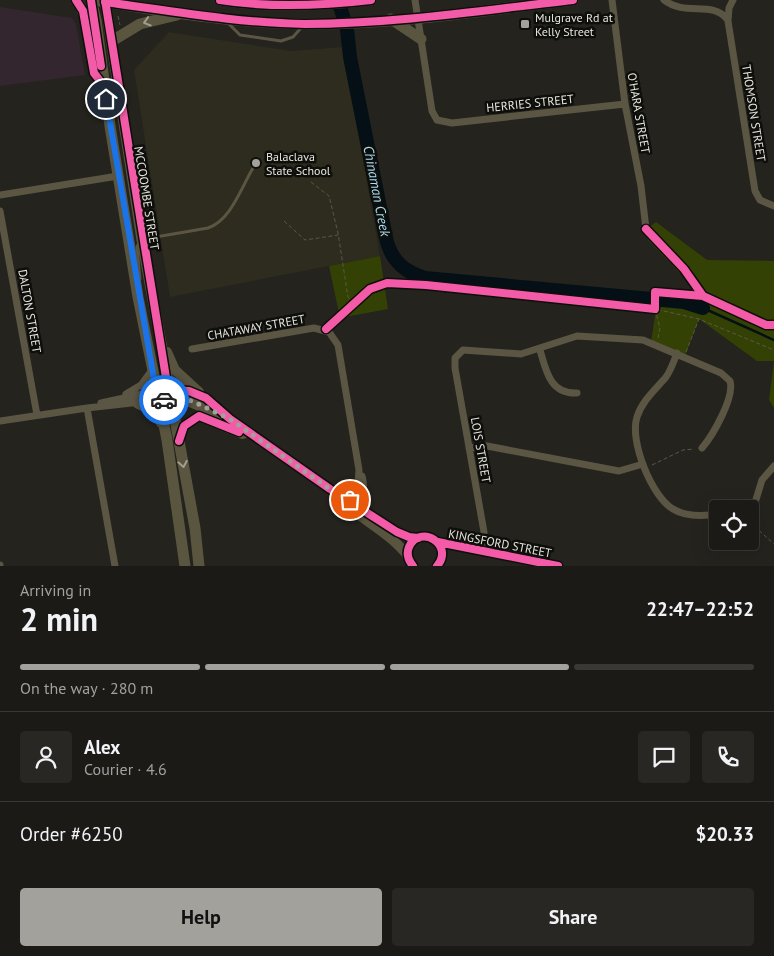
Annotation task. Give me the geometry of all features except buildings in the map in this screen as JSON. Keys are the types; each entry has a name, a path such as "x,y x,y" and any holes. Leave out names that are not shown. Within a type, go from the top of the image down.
{"main road":[{"path":"76,0 83,11 94,73 104,86"},
{"path":"92,0 186,13 304,24 391,19 573,0"},
{"name":"MCCOOMBE STREET","path":"92,0 138,297 157,396 173,441 195,528 199,566"},
{"path":"223,0 280,6 370,0"},
{"name":"MCCOOMBE STREET","path":"105,1 142,240 169,394 185,566"},
{"path":"112,41 140,24 186,13"},
{"path":"391,19 421,39"}],"street":[{"path":"414,0 421,39"},
{"name":"O'HARA STREET","path":"612,0 625,104 641,186 646,229"},
{"name":"THOMSON STREET","path":"664,0 671,5 712,1 722,6 728,21 755,191 760,200 765,204 774,206"},
{"name":"THOMSON STREET","path":"728,21 729,8 733,0"},
{"name":"HERRIES STREET","path":"421,39 432,111 438,120 452,122 625,104"},
{"path":"0,195 118,176"},
{"name":"DALTON STREET","path":"0,211 37,415"},
{"path":"154,308 172,366 230,419 351,504 400,534 418,538"},
{"name":"CHATAWAY STREET","path":"192,350 314,328 326,329 338,345 359,470 358,485 351,504"},
{"path":"577,393 563,392 552,383 540,350 577,336 643,340 685,356 722,373 732,386 730,397 713,432 702,448"},
{"name":"LOIS STREET","path":"482,552 484,532 455,368 458,353 471,350 521,354 540,350"},
{"path":"677,353 670,371 644,402 636,418 634,438 636,451 662,499 672,509 697,516 709,515"},
{"path":"86,408 114,399 137,388 153,369"},
{"path":"114,399 157,396 189,390 206,398"},
{"path":"169,394 192,401 230,419"},
{"path":"0,422 86,408 130,404 157,396"},
{"path":"130,404 144,407 152,412 173,441 184,426 199,416 264,443"},
{"path":"86,408 115,566"},
{"path":"469,448 487,446 619,471 644,466"},
{"path":"756,500 762,480 774,466"},
{"path":"351,504 391,538 408,556 413,566"},
{"name":"KINGSFORD STREET","path":"418,538 428,537 438,542 482,552 558,566"},
{"path":"408,556 410,546 418,538"},
{"path":"438,542 443,552 439,565"},
{"name":"KINGSFORD STREET","path":"439,565 456,552 482,552"}],"lane":[{"path":"223,17 240,35 281,41 293,37 304,24"},
{"path":"138,297 141,272 137,247 142,240 218,224 226,215 253,168"}],"path":[{"path":"118,16 121,28"},
{"path":"311,182 329,196 338,234 348,297 353,303"},
{"path":"284,221 305,240 338,234"},
{"path":"657,344 660,328 652,306 699,319 774,350"},
{"path":"685,356 699,319"},
{"path":"644,466 682,450 702,448"},
{"path":"759,532 774,544"}],"shaded area":[{"path":"0,7 72,18 76,24 85,75 0,86"},
{"name":"Balaclava State School","path":"169,32 291,51 343,47 380,256 170,297 134,70"}],"green space":[{"path":"656,222 707,260 774,261 774,361 757,361 699,319 685,356 651,342 655,316 653,290 693,293 694,288 648,240 646,229"},
{"path":"380,256 388,309 345,317 339,313 329,266"},
{"path":"774,361 774,408 769,400"}],"waterway":[{"name":"Chinaman Creek","path":"338,0 347,29 350,57 387,242 396,261 411,273 425,278 684,302 703,308"},
{"name":"Chinaman Creek","path":"703,308 774,340"}],"cycle path":[{"path":"76,0 83,11 94,73 104,86"},
{"path":"91,0 101,66"},
{"path":"105,0 168,390 189,391 206,398 230,419 330,489 397,532 409,537 418,538"},
{"path":"220,0 239,3 295,5 371,0"},
{"path":"105,2 230,19 305,24 406,19 573,0"},
{"path":"646,229 684,269 703,296 766,325 774,325"},
{"path":"326,329 370,289 387,283 426,285 655,309 655,292 703,296"},
{"path":"179,441 184,426 199,416 239,432"},
{"path":"413,566 408,557 408,550 414,540 421,537 427,537 439,544 442,551 437,566"},
{"path":"438,542 558,566"}],"way so far":[{"path":"164,400 178,398 192,401 230,419 330,489 348,508 356,504 350,500"}],"place":[{"name":"Mulgrave Rd at Kelly Street","path":"525,24"},
{"name":"Balaclava State School","path":"256,163"}],"route":[{"path":"106,99 138,297 156,391 158,400 164,400"}]}
